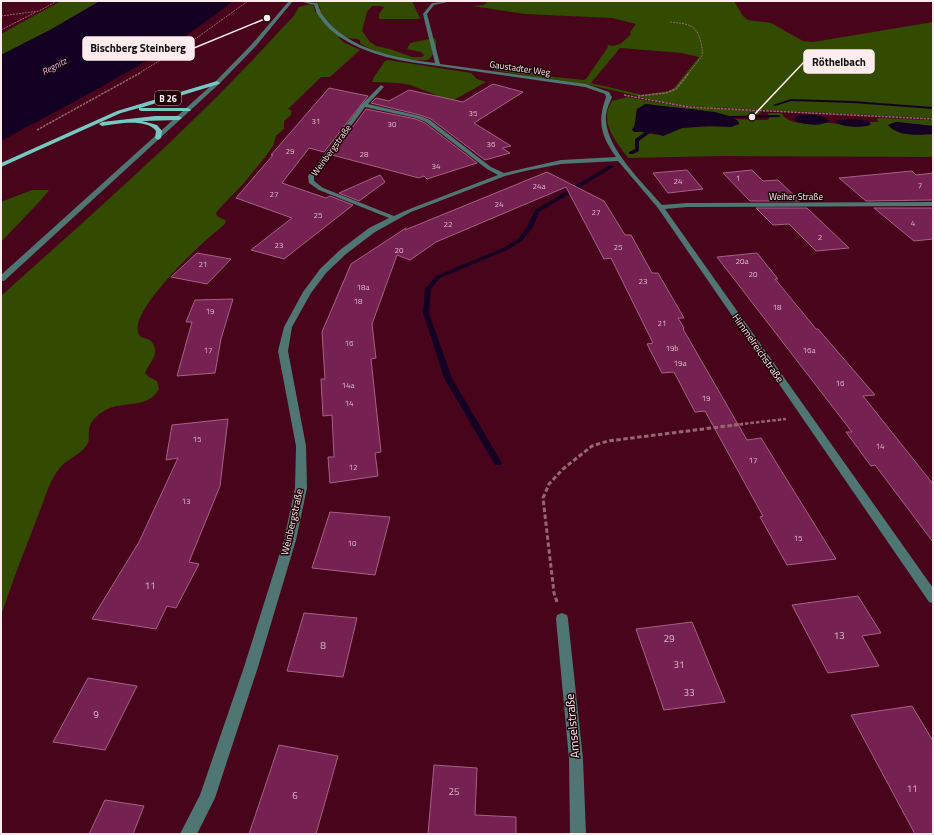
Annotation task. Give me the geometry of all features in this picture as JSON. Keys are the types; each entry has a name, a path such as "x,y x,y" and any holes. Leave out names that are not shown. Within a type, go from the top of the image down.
{"main road":[{"name":"B 26","path":"1,165 119,112 217,83"},
{"name":"B 26","path":"119,112 154,109 188,110"},
{"name":"B 26","path":"83,128 111,122 155,118 179,118"},
{"name":"B 26","path":"130,121 155,126 159,131 158,138"}],"street":[{"path":"1,278 158,138 217,83 254,45 290,1"},
{"name":"Gaustadter Weg","path":"301,1 316,4 319,14 327,24 355,44 365,49 400,60 586,86 607,93"},
{"path":"438,65 425,14 433,4 450,1"},
{"name":"Weinbergstraße","path":"381,87 364,105 311,176 311,182 321,189 394,218"},
{"name":"Himmelreichstraße","path":"607,93 609,97 604,110 603,122 606,136 619,159 660,207 933,598"},
{"path":"364,105 418,117 428,121 489,168 503,175"},
{"name":"Weinbergstraße","path":"188,834 207,798 251,667 290,540 301,488 301,446 283,351 288,328 307,292 323,271 342,252 372,230 394,218 503,175 524,169 561,162 619,159"},
{"name":"Weiher Straße","path":"660,207 687,205 933,204"},
{"name":"Amselstraße","path":"562,619 576,758 578,834"}],"path":[{"path":"1,30 57,1"},
{"path":"33,132 140,74 220,23 248,1"},
{"path":"1,16 39,11"},
{"path":"634,96 661,94 676,89 702,56 700,33 697,28 681,23 670,22"},
{"path":"607,93 634,96 700,108 933,119"},
{"path":"562,619 554,592 543,498 550,484 563,469 592,446 608,441 806,417"}],"green space":[{"path":"61,1 100,1 50,30 1,55 1,34"},
{"path":"312,1 412,1 420,18 419,19 379,19 379,14 384,7 372,6 367,12 362,31 370,42 376,46 390,49 412,57 423,57 424,55 421,52 407,49 410,43 435,38 435,50 428,60 411,60 374,51 360,43 360,40 357,39 338,37 343,42 360,50 330,77 321,77 288,109 292,111 291,115 284,121 284,129 276,136 273,146 244,183 216,213 217,216 225,220 226,222 224,225 202,244 171,275 146,307 139,321 138,332 141,337 150,340 155,349 154,357 145,373 157,381 159,389 146,401 121,405 103,411 95,418 90,426 89,439 84,449 65,463 52,479 14,577 1,616 1,296 183,130 293,17 299,7 310,4 314,6 315,12 321,9 317,3"},
{"path":"488,1 734,1 743,16 748,20 771,23 803,41 813,42 933,22 933,118 686,106 590,85 492,70 495,69 492,64 498,64 545,76 584,80 608,47 607,45 615,46 623,42 631,34 630,32 636,24 612,18 525,14 473,6 484,5","holes":["620,48 682,53 699,57 674,88 668,91 643,95 591,83"]},
{"path":"388,60 471,73 477,79 486,82 452,101 440,101 436,95 410,85 372,82 385,61"},
{"path":"627,97 684,107 759,111 761,113 755,116 729,116 693,109 662,107 648,104 637,109 634,128 650,134 660,135 683,128 739,124 736,119 767,120 769,119 768,113 781,113 786,118 797,123 830,123 855,126 870,125 870,122 878,122 877,118 933,120 933,126 896,122 888,125 892,129 903,133 933,134 933,157 722,156 628,158 610,131 607,116 608,109 612,101"},
{"path":"32,190 49,190 1,242 1,202"}],"water":[{"name":"Regnitz","path":"100,1 233,1 178,41 149,59 1,141 1,55 50,30"},
{"path":"645,104 715,112 729,116 738,121 739,124 731,127 709,126 682,128 663,136 649,132 634,132 632,130 635,124 637,109"},
{"path":"796,116 818,116 829,121 817,125 807,124 794,120"},
{"path":"855,119 868,121 871,124 854,127 836,122 838,120"},
{"path":"896,122 933,126 933,134 921,135 898,132 888,125"}],"building":[{"path":"493,84 523,92 474,123 511,146 502,148 510,153 485,160 431,119 371,103 376,98 389,101 409,90 463,102"},
{"path":"329,88 368,96 324,152 309,148 282,183 326,198 330,196 353,205 284,259 251,250 292,218 236,198"},
{"path":"366,109 416,119 425,123 477,163 427,179 424,176 419,178 332,155"},
{"path":"687,170 703,189 668,193 653,173"},
{"path":"752,170 763,181 778,180 800,201 750,201 723,173"},
{"path":"912,171 916,175 933,173 933,200 866,201 839,178"},
{"path":"547,172 604,201 625,235 631,235 652,273 658,273 684,318 678,318 747,440 761,438 836,559 787,565 760,517 763,516 705,411 695,412 674,372 662,373 647,344 653,343 611,258 604,259 566,187 436,242 410,260 397,255 372,324 376,358 371,359 381,452 375,453 378,476 330,483 328,457 334,457 332,415 323,416 321,379 325,379 322,332 351,264 406,228 405,230"},
{"path":"380,175 385,182 359,201 339,193"},
{"path":"756,208 807,208 849,248 816,251 789,224 773,225"},
{"path":"874,208 933,208 933,239 914,241"},
{"path":"197,253 231,259 207,284 171,277"},
{"path":"757,253 778,279 775,279 816,329 818,329 875,395 863,396 933,484 933,542 875,465 871,466 846,432 852,432 717,257"},
{"path":"233,299 221,339 215,373 177,376 192,322 186,322 195,300"},
{"path":"228,419 220,486 189,562 199,564 176,608 167,606 156,629 92,619 139,542 178,458 166,460 172,425"},
{"path":"330,512 390,517 375,575 312,568"},
{"path":"858,596 881,633 862,636 879,666 828,673 792,605"},
{"path":"304,613 357,618 343,677 287,671"},
{"path":"692,622 725,702 664,710 636,629"},
{"path":"88,678 137,686 105,750 53,742"},
{"path":"912,706 933,741 933,834 915,834 851,715"},
{"path":"279,745 338,756 316,834 249,834"},
{"path":"434,765 477,768 475,815 516,817 516,834 428,834"},
{"path":"105,800 144,806 133,834 89,834"}],"waterway":[{"path":"775,105 791,100 853,102 933,108"},
{"path":"732,117 778,116"},
{"path":"631,153 637,150 637,140 649,132"},
{"path":"498,463 448,378 426,313 428,289 438,277 505,249 520,240 530,227 537,211 612,166"}],"place":[{"name":"Bischberg Steinberg","path":"267,18"},
{"name":"Röthelbach","path":"752,117"}]}
